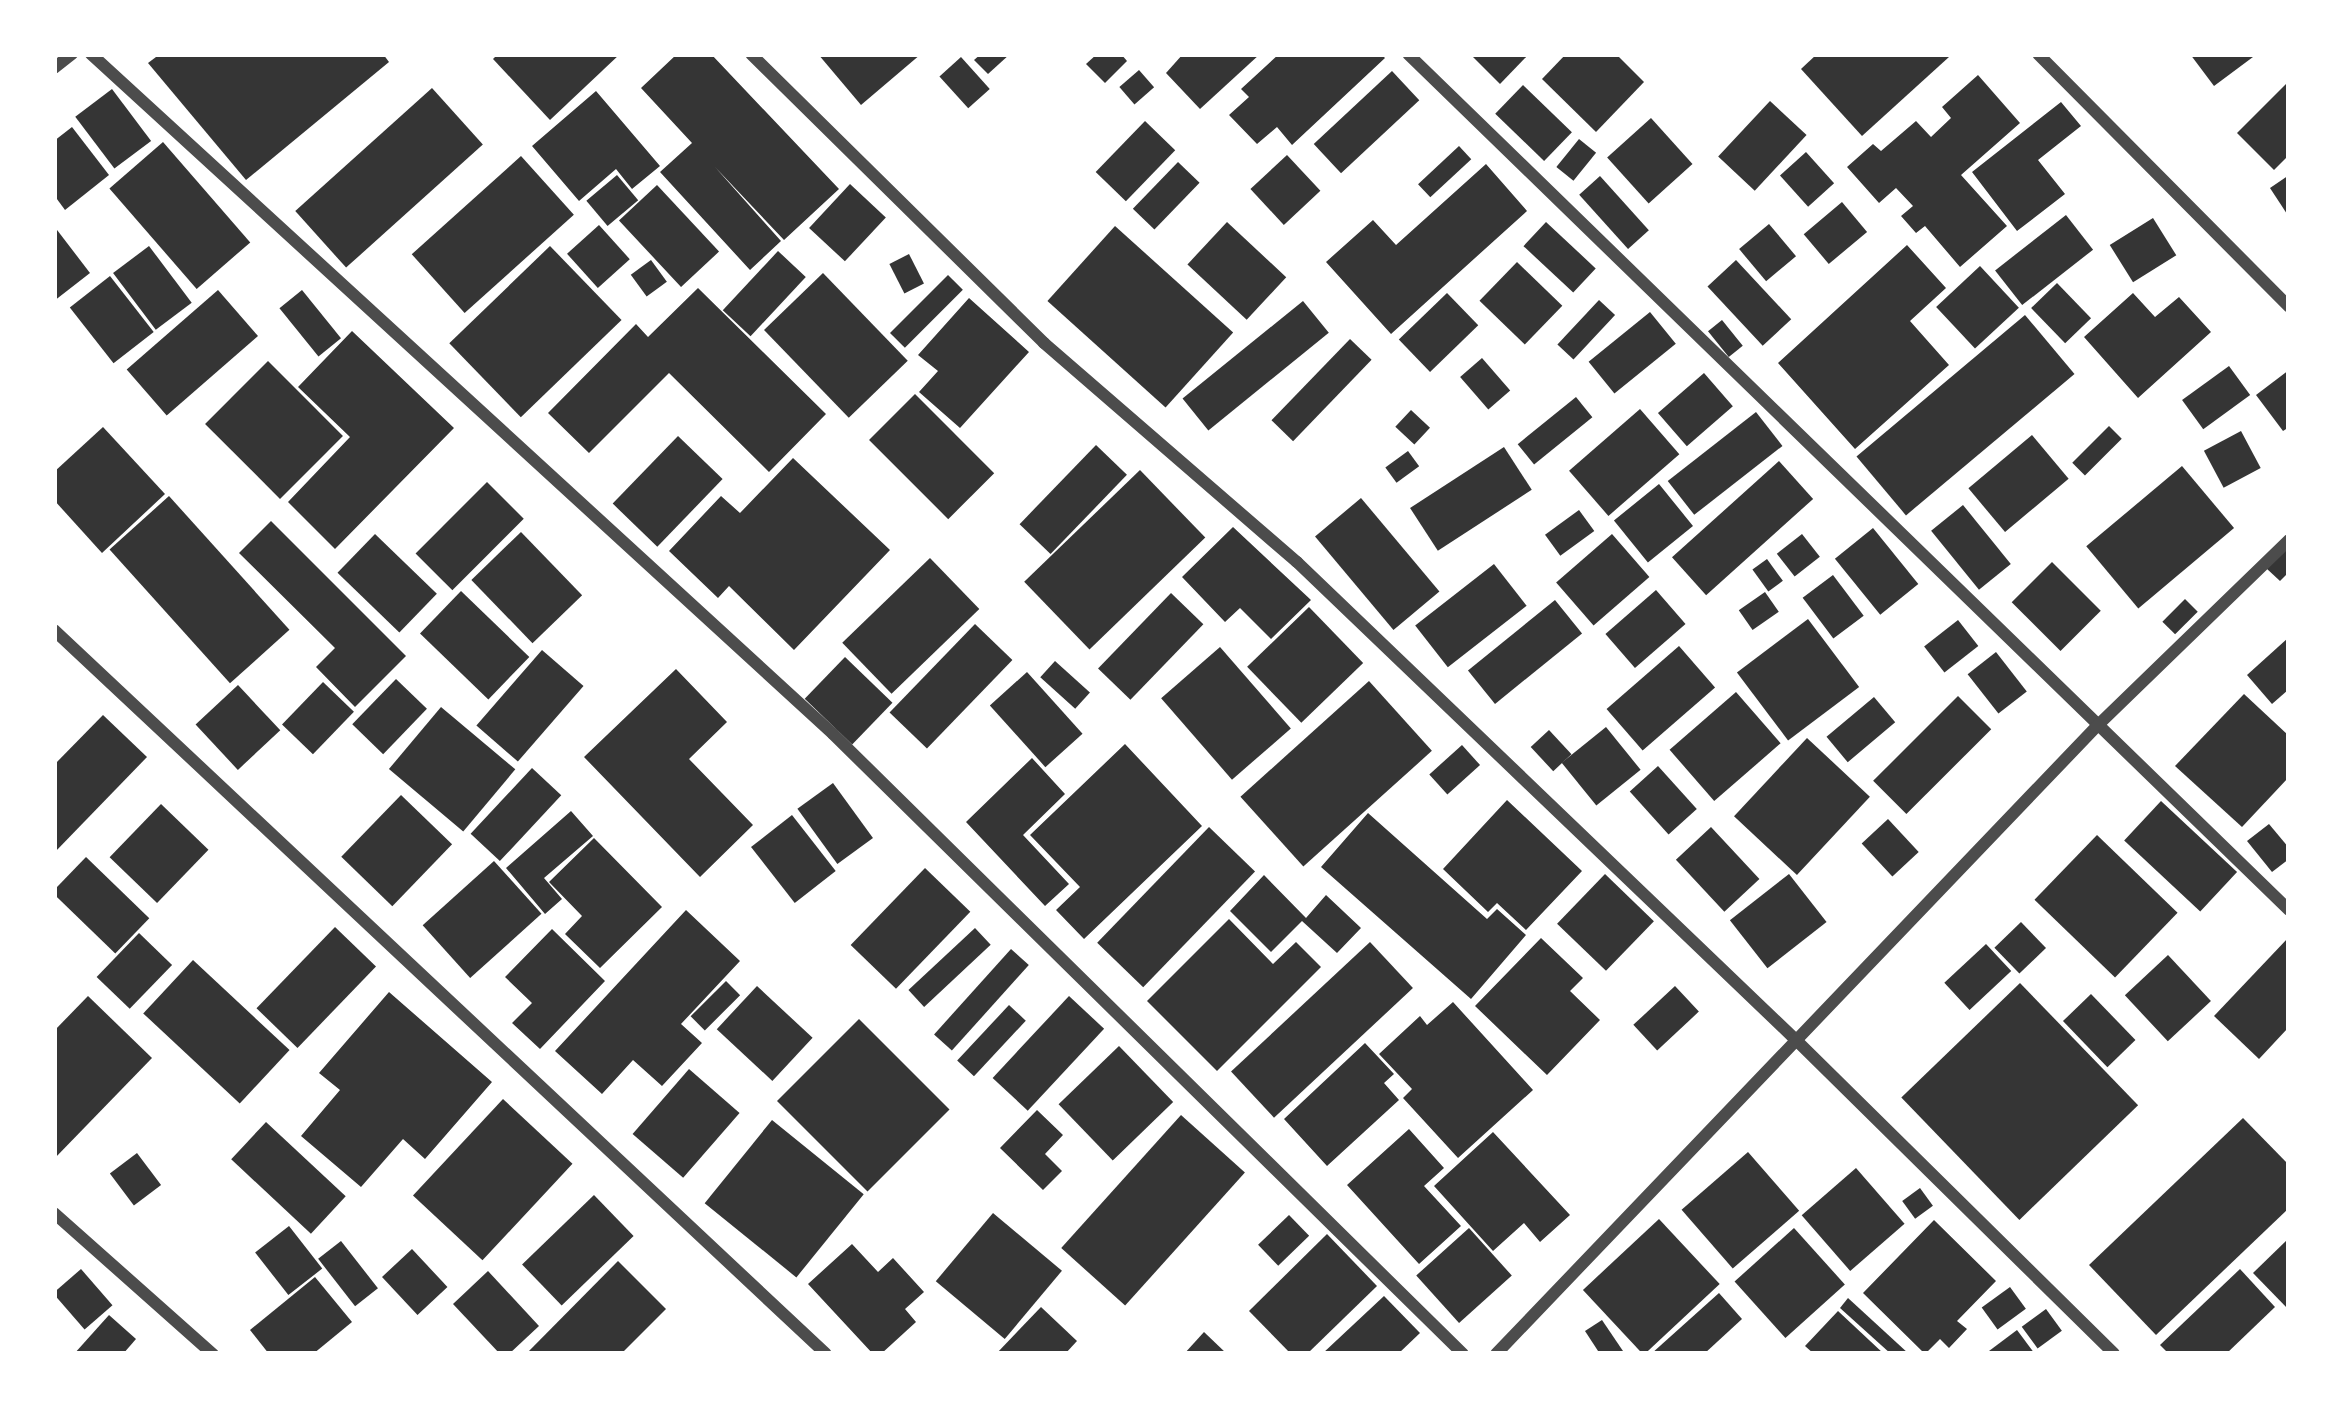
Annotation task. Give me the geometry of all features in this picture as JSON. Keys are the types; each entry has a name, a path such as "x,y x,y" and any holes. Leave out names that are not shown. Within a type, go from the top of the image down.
{"street":[{"path":"54,68 72,54"},
{"path":"91,54 833,734 1462,1354"},
{"path":"751,54 1045,343 1297,562 1795,1039 2114,1354"},
{"path":"1408,54 2096,728 2289,910"},
{"path":"2038,54 2289,307"},
{"path":"1496,1354 2096,728 2289,540"},
{"path":"54,631 826,1354"},
{"path":"54,1213 213,1354"}],"building":[{"path":"160,54 383,54 389,62 246,180 148,63"},
{"path":"498,54 620,54 550,120 493,59"},
{"path":"677,54 711,54 839,189 784,240 715,167 781,241 750,270 660,172 692,143 641,88"},
{"path":"818,54 921,54 861,105"},
{"path":"981,54 1010,54 988,74 974,60"},
{"path":"1097,54 1121,54 1127,61 1105,83 1086,64"},
{"path":"1183,54 1260,54 1200,109 1166,73"},
{"path":"1279,54 1381,54 1385,58 1292,145 1277,127 1257,144 1229,115 1249,97 1241,89"},
{"path":"1470,54 1529,54 1500,84"},
{"path":"1566,54 1616,54 1644,82 1596,132 1542,79"},
{"path":"1817,54 1949,57 1862,136 1801,69"},
{"path":"2190,54 2257,54 2214,86"},
{"path":"961,57 990,89 968,108 939,76"},
{"path":"1139,70 1154,87 1134,104 1119,87"},
{"path":"1392,71 1419,100 1341,173 1314,144"},
{"path":"1978,75 2020,123 1961,175 2007,226 1960,267 1925,226 1916,233 1901,216 1913,206 1896,188 1879,203 1847,167 1873,144 1881,151 1916,121 1931,137 1951,118 1942,107"},
{"path":"2289,81 2289,155 2274,170 2237,133"},
{"path":"1523,85 1572,132 1544,161 1495,114"},
{"path":"432,88 483,144 346,268 295,211"},
{"path":"112,89 151,141 114,169 75,117"},
{"path":"596,91 660,166 632,189 616,169 579,201 532,146"},
{"path":"1770,101 1807,135 1755,191 1718,157"},
{"path":"2061,102 2081,126 2038,160 2065,194 2017,231 1972,172"},
{"path":"1651,118 1692,164 1649,204 1607,157"},
{"path":"1145,121 1175,150 1126,201 1096,172"},
{"path":"72,127 109,175 65,210 54,195 54,141"},
{"path":"1579,139 1596,153 1573,181 1556,167"},
{"path":"163,142 250,242 197,289 109,189"},
{"path":"1459,146 1471,159 1430,197 1418,184"},
{"path":"1806,152 1834,183 1808,207 1780,175"},
{"path":"1287,155 1320,191 1284,225 1250,189"},
{"path":"521,156 574,215 465,313 412,254"},
{"path":"1178,162 1200,183 1154,230 1133,209"},
{"path":"1486,164 1527,211 1391,334 1326,262 1373,220 1396,245"},
{"path":"617,175 638,200 608,226 586,201"},
{"path":"2289,175 2289,217 2270,188"},
{"path":"1600,176 1649,230 1628,249 1579,195"},
{"path":"850,184 886,217 845,261 809,228"},
{"path":"657,185 719,252 681,287 619,220"},
{"path":"1842,202 1867,232 1829,264 1804,234"},
{"path":"2066,215 2093,250 2022,305 1995,270"},
{"path":"2153,218 2176,255 2133,282 2110,245"},
{"path":"1227,222 1286,277 1247,320 1187,264"},
{"path":"1546,222 1596,268 1573,293 1523,246"},
{"path":"1769,224 1796,256 1766,281 1739,249"},
{"path":"599,225 630,259 598,288 567,254"},
{"path":"54,226 90,273 54,301"},
{"path":"1115,226 1233,332 1166,407 1047,301"},
{"path":"1907,245 1946,288 1910,321 1949,365 1855,449 1778,363"},
{"path":"149,246 192,303 156,330 113,273"},
{"path":"550,246 622,320 521,417 449,343"},
{"path":"778,251 806,277 751,336 723,310"},
{"path":"909,254 924,283 904,293 889,264"},
{"path":"651,260 667,282 647,297 631,275"},
{"path":"1736,260 1791,319 1763,346 1707,287"},
{"path":"1517,262 1562,306 1525,345 1479,301"},
{"path":"1980,266 2019,308 1975,349 1936,307"},
{"path":"823,273 908,361 849,418 764,330"},
{"path":"948,275 963,290 905,348 890,333"},
{"path":"110,276 154,332 114,363 70,307"},
{"path":"2057,283 2091,318 2065,343 2031,308"},
{"path":"698,288 826,414 769,472 669,373 589,453 548,413 636,324 648,337"},
{"path":"218,290 258,336 167,415 127,369"},
{"path":"302,290 341,338 318,356 279,308"},
{"path":"1447,293 1478,325 1430,372 1399,340"},
{"path":"2133,293 2155,317 2179,297 2211,332 2138,398 2084,337"},
{"path":"969,298 1029,352 960,428 919,392 938,371 918,355"},
{"path":"1599,300 1615,315 1573,360 1557,345"},
{"path":"1303,301 1329,333 1208,430 1183,399"},
{"path":"1650,312 1676,344 1614,394 1589,362"},
{"path":"2025,315 2074,374 1906,515 1856,456"},
{"path":"1722,320 1743,346 1729,357 1708,331"},
{"path":"352,331 454,428 335,549 288,502 350,437 298,387"},
{"path":"1350,339 1372,360 1293,441 1272,420"},
{"path":"1482,358 1510,390 1488,409 1460,377"},
{"path":"268,361 343,436 280,499 205,424"},
{"path":"2229,366 2250,395 2203,429 2182,400"},
{"path":"2289,370 2289,427 2283,431 2256,395"},
{"path":"1704,373 1733,406 1687,446 1658,413"},
{"path":"915,394 994,473 948,519 869,440"},
{"path":"1576,397 1592,417 1534,464 1518,444"},
{"path":"1640,409 1679,454 1608,516 1569,471"},
{"path":"1411,410 1430,428 1414,445 1395,427"},
{"path":"1756,412 1782,446 1694,515 1668,481"},
{"path":"2109,426 2122,439 2085,475 2072,463"},
{"path":"103,427 165,494 102,553 54,500 54,472"},
{"path":"2241,431 2261,468 2224,488 2204,451"},
{"path":"2032,435 2069,479 2005,532 1968,488"},
{"path":"678,436 723,479 657,547 613,504"},
{"path":"1096,445 1127,475 1051,554 1020,524"},
{"path":"1504,447 1532,490 1438,551 1410,508"},
{"path":"1408,451 1419,466 1397,483 1385,467"},
{"path":"793,458 890,550 794,650 729,586 718,598 669,551 721,496 740,513"},
{"path":"1779,461 1813,499 1706,595 1672,557"},
{"path":"2182,466 2234,528 2138,608 2086,546"},
{"path":"1140,470 1205,538 1089,649 1024,582"},
{"path":"487,482 524,519 452,590 416,553"},
{"path":"1659,484 1693,526 1648,562 1614,521"},
{"path":"169,496 289,630 230,683 110,550"},
{"path":"1361,498 1439,591 1393,630 1315,537"},
{"path":"1963,505 2011,564 1979,590 1931,531"},
{"path":"1579,510 1594,531 1560,556 1545,535"},
{"path":"271,521 406,656 355,707 316,667 335,648 239,553"},
{"path":"1233,527 1311,600 1271,639 1240,608 1225,622 1182,577"},
{"path":"1873,528 1918,584 1880,615 1835,559"},
{"path":"521,532 582,595 532,643 471,580"},
{"path":"375,534 437,594 399,633 337,573"},
{"path":"1612,534 1649,577 1594,626 1556,583"},
{"path":"1802,534 1820,557 1795,577 1777,554"},
{"path":"2289,545 2289,572 2280,581 2266,568"},
{"path":"930,558 979,609 892,694 842,643"},
{"path":"1767,559 1783,581 1768,591 1752,570"},
{"path":"2052,562 2101,611 2060,651 2012,602"},
{"path":"1494,564 1527,606 1448,667 1415,626"},
{"path":"1833,575 1864,616 1833,639 1803,598"},
{"path":"1656,590 1686,624 1635,668 1605,634"},
{"path":"461,591 529,657 488,699 420,633"},
{"path":"1765,592 1779,612 1753,630 1739,610"},
{"path":"1171,593 1203,624 1130,700 1098,669"},
{"path":"2185,599 2198,612 2175,634 2162,622"},
{"path":"1555,600 1582,633 1495,704 1468,670"},
{"path":"1309,607 1363,663 1301,723 1247,667"},
{"path":"1808,619 1859,687 1788,740 1737,673"},
{"path":"1958,620 1978,646 1944,672 1924,646"},
{"path":"975,624 1012,660 927,749 890,712"},
{"path":"2289,637 2289,689 2272,704 2247,675"},
{"path":"1679,646 1715,688 1643,750 1607,709"},
{"path":"1220,647 1291,729 1232,780 1161,698"},
{"path":"542,650 584,686 518,762 476,725"},
{"path":"1996,652 2027,691 1998,714 1968,674"},
{"path":"845,657 892,703 852,745 805,699"},
{"path":"1055,661 1090,692 1075,709 1040,677"},
{"path":"676,669 727,722 689,759 753,825 700,877 584,757"},
{"path":"1027,672 1083,734 1045,767 990,705"},
{"path":"396,679 427,709 383,754 352,724"},
{"path":"1369,681 1432,751 1303,867 1240,797"},
{"path":"323,682 354,712 313,754 282,724"},
{"path":"238,685 280,730 238,770 196,725"},
{"path":"1736,692 1781,743 1714,801 1670,750"},
{"path":"2244,694 2289,736 2289,777 2242,827 2175,766"},
{"path":"1958,696 1991,729 1906,814 1873,781"},
{"path":"1874,697 1895,722 1848,762 1827,737"},
{"path":"441,707 515,769 463,831 389,769"},
{"path":"103,715 147,757 54,853 54,765"},
{"path":"1606,727 1641,770 1596,806 1562,763"},
{"path":"1549,730 1572,754 1553,771 1531,747"},
{"path":"1807,738 1870,797 1797,875 1734,816"},
{"path":"1125,744 1202,826 1084,939 1056,910 1080,887 1030,835"},
{"path":"1462,745 1480,765 1447,795 1429,774"},
{"path":"1032,758 1065,794 1023,835 1069,884 1045,906 966,822"},
{"path":"1658,766 1697,809 1669,835 1630,791"},
{"path":"532,768 561,795 500,861 471,834"},
{"path":"833,783 873,838 837,864 797,809"},
{"path":"401,795 452,844 392,906 341,857"},
{"path":"1507,800 1582,871 1526,930 1497,903 1488,912 1443,869"},
{"path":"2161,801 2237,872 2200,911 2124,840"},
{"path":"161,804 208,850 157,903 110,857"},
{"path":"571,811 593,836 544,878 562,899 545,914 506,868"},
{"path":"1368,813 1487,919 1497,909 1526,935 1471,999 1321,867"},
{"path":"792,815 836,871 795,903 751,847"},
{"path":"1888,819 1919,852 1892,876 1862,844"},
{"path":"2269,824 2289,848 2289,859 2272,872 2247,841"},
{"path":"1209,827 1255,871 1143,987 1097,943"},
{"path":"1711,827 1759,879 1724,912 1676,860"},
{"path":"2097,835 2178,913 2115,978 2034,900"},
{"path":"594,838 662,907 600,968 565,934 582,916 549,882"},
{"path":"86,857 149,918 115,953 54,894"},
{"path":"494,861 542,914 470,978 423,925"},
{"path":"925,868 970,912 896,989 851,945"},
{"path":"1605,874 1654,921 1606,971 1557,924"},
{"path":"1789,874 1827,922 1767,968 1730,920"},
{"path":"1264,875 1306,918 1326,895 1361,928 1337,953 1302,921 1271,952 1230,911"},
{"path":"686,910 740,961 681,1024 702,1043 662,1086 633,1060 602,1094 555,1051"},
{"path":"1229,919 1273,964 1296,942 1321,967 1217,1071 1147,1001"},
{"path":"2021,922 2046,948 2019,974 1994,948"},
{"path":"335,927 376,967 298,1048 257,1008"},
{"path":"975,928 991,945 924,1007 908,990"},
{"path":"552,929 605,981 540,1049 512,1023 532,1003 505,977"},
{"path":"139,933 172,965 130,1009 97,977"},
{"path":"2289,937 2289,1027 2259,1059 2214,1016"},
{"path":"1541,938 1583,978 1570,991 1600,1020 1547,1075 1475,1006"},
{"path":"1370,942 1413,988 1274,1118 1231,1072"},
{"path":"1986,944 2011,971 1970,1010 1944,983"},
{"path":"1011,949 1029,965 952,1051 934,1034"},
{"path":"2168,955 2211,1001 2168,1041 2125,995"},
{"path":"193,960 290,1050 240,1103 143,1013"},
{"path":"726,981 740,995 705,1030 691,1016"},
{"path":"2020,983 2138,1105 2019,1220 1901,1098"},
{"path":"757,986 813,1038 772,1081 717,1029"},
{"path":"1675,986 1699,1012 1657,1050 1633,1025"},
{"path":"389,992 492,1082 425,1159 403,1139 361,1187 301,1136 340,1090 319,1073"},
{"path":"2091,994 2135,1040 2107,1067 2063,1021"},
{"path":"88,996 152,1058 54,1159 54,1031"},
{"path":"1069,996 1104,1029 1028,1111 993,1078"},
{"path":"1453,1002 1533,1090 1458,1158 1403,1098 1412,1089 1379,1054 1420,1016 1427,1025"},
{"path":"1009,1005 1026,1021 974,1076 957,1061"},
{"path":"859,1019 950,1110 867,1192 777,1101"},
{"path":"1365,1043 1394,1074 1384,1083 1399,1100 1327,1166 1284,1119"},
{"path":"1119,1046 1173,1102 1113,1160 1059,1104"},
{"path":"689,1069 740,1113 683,1178 633,1134"},
{"path":"503,1099 572,1164 482,1260 413,1196"},
{"path":"1037,1110 1063,1135 1045,1154 1062,1171 1043,1190 1000,1148"},
{"path":"1181,1115 1245,1173 1125,1306 1061,1248"},
{"path":"2243,1118 2289,1165 2289,1208 2156,1335 2089,1265"},
{"path":"772,1120 864,1194 796,1277 705,1203"},
{"path":"266,1122 346,1196 311,1234 231,1159"},
{"path":"1409,1129 1444,1168 1424,1186 1461,1226 1419,1264 1347,1185"},
{"path":"1493,1132 1570,1215 1540,1242 1524,1223 1493,1251 1434,1186"},
{"path":"1748,1152 1799,1211 1733,1269 1682,1210"},
{"path":"137,1153 161,1185 134,1205 110,1173"},
{"path":"1856,1168 1905,1224 1850,1271 1802,1215"},
{"path":"1920,1188 1933,1206 1915,1219 1902,1201"},
{"path":"594,1195 634,1236 562,1305 522,1264"},
{"path":"993,1213 1062,1271 1005,1339 936,1281"},
{"path":"1289,1215 1309,1236 1278,1266 1258,1245"},
{"path":"1659,1219 1720,1284 1645,1354 1583,1290"},
{"path":"1934,1220 1996,1281 1957,1321 1967,1329 1949,1348 1940,1339 1925,1354 1863,1293"},
{"path":"289,1226 322,1269 288,1295 255,1252"},
{"path":"1469,1228 1512,1276 1459,1323 1416,1276"},
{"path":"1794,1228 1845,1284 1785,1338 1735,1282"},
{"path":"1327,1234 1377,1286 1307,1354 1291,1354 1249,1311"},
{"path":"2289,1238 2289,1310 2253,1273"},
{"path":"341,1241 378,1288 355,1306 318,1259"},
{"path":"852,1244 878,1272 893,1258 924,1292 905,1309 916,1322 881,1354 873,1354 808,1284"},
{"path":"412,1249 447,1287 417,1315 382,1277"},
{"path":"618,1261 666,1309 621,1354 526,1354"},
{"path":"81,1269 112,1305 85,1330 54,1294"},
{"path":"2240,1269 2275,1307 2226,1354 2169,1354 2160,1345"},
{"path":"488,1271 539,1326 509,1354 500,1354 453,1304"},
{"path":"315,1277 352,1322 313,1354 269,1354 250,1330"},
{"path":"2010,1287 2026,1309 1998,1329 1982,1308"},
{"path":"1719,1293 1742,1319 1704,1354 1651,1354"},
{"path":"1384,1296 1420,1333 1398,1354 1322,1354"},
{"path":"1848,1298 1909,1354 1891,1354 1840,1308"},
{"path":"1041,1307 1077,1341 1065,1354 996,1354"},
{"path":"2046,1309 2062,1331 2038,1348 2022,1327"},
{"path":"1838,1311 1884,1354 1814,1354 1805,1346"},
{"path":"109,1315 136,1339 123,1354 74,1354"},
{"path":"1602,1320 1625,1354 1600,1354 1585,1331"},
{"path":"2017,1330 2035,1354 1985,1354"},
{"path":"1204,1332 1227,1354 1184,1354"}]}
